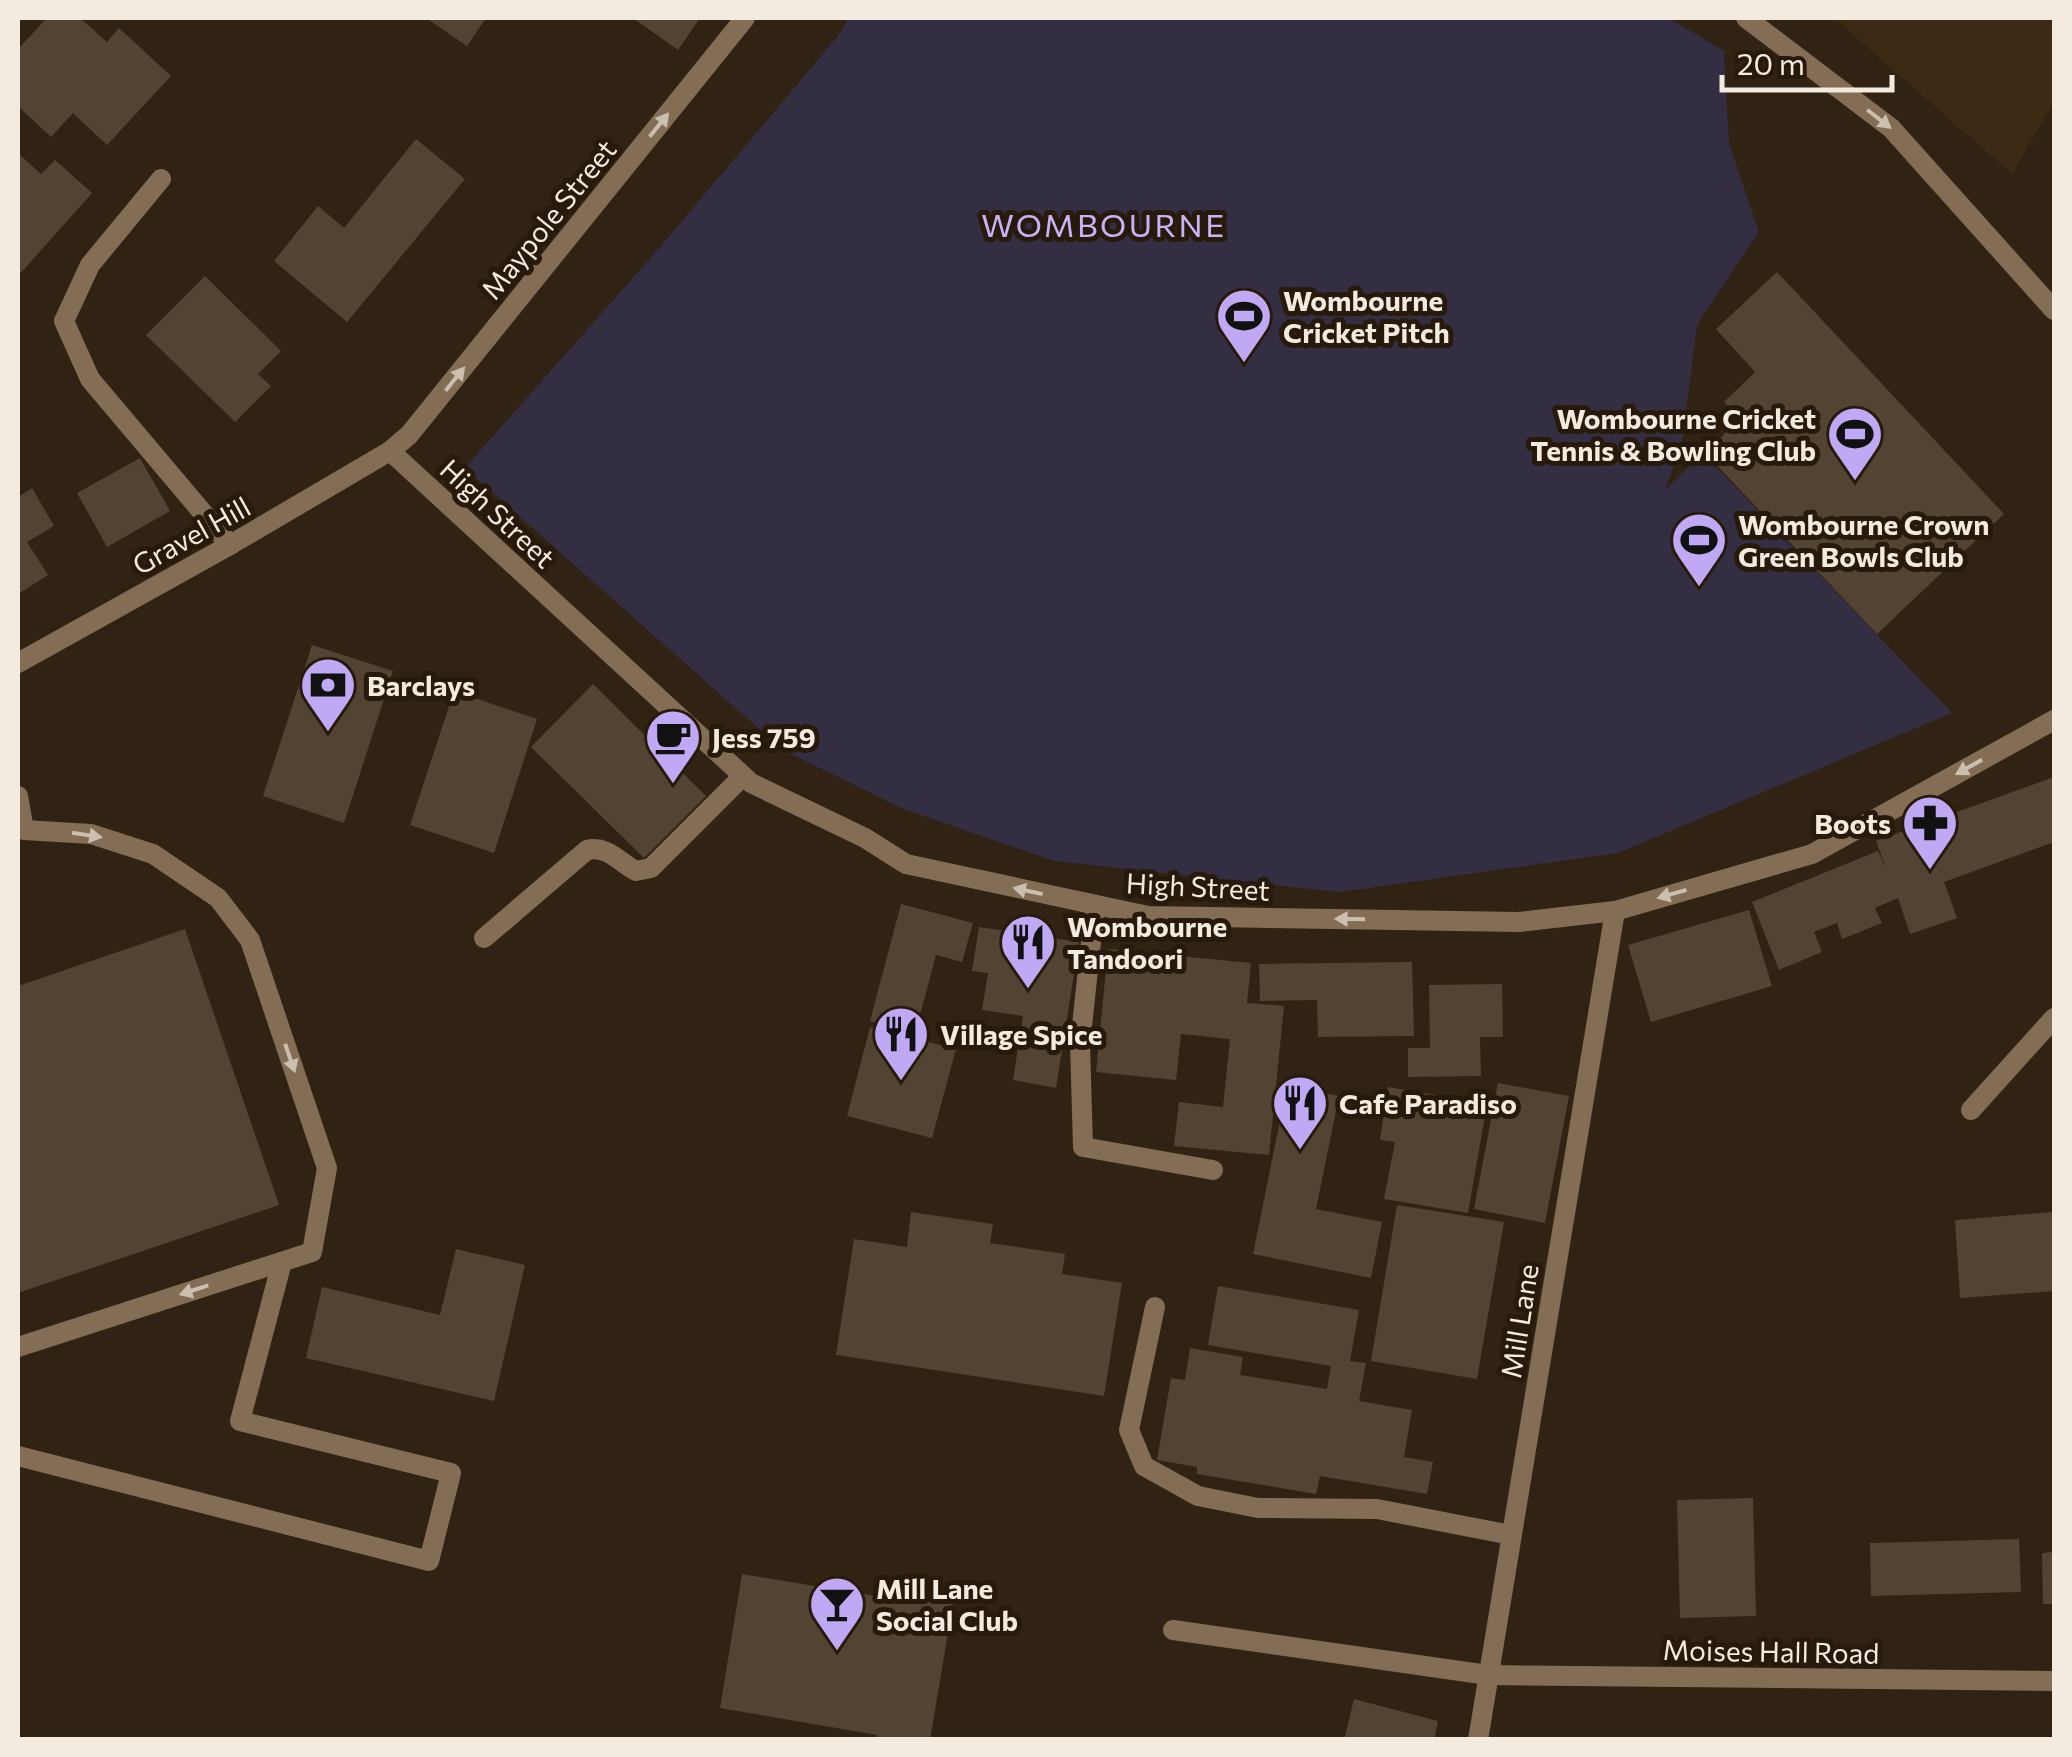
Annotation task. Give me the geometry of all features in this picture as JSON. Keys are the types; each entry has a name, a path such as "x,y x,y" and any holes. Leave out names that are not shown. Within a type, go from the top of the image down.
{"street":[{"name":"Maypole Street","path":"390,451 409,435 468,364 744,18"},
{"path":"1746,18 1891,128 2054,310"},
{"path":"161,179 90,265 64,322 90,378 230,546"},
{"name":"Gravel Hill","path":"18,663 230,546 390,451"},
{"name":"High Street","path":"390,451 751,782 865,838 906,864 1148,916 1518,922 1615,911 1812,854 2054,720"},
{"path":"484,938 587,850 608,851 636,871 651,868 743,776"},
{"path":"18,796 21,830 91,834 153,854 218,898 250,940 327,1168 312,1252 18,1347"},
{"path":"1095,905 1080,1044 1083,1147 1213,1170"},
{"name":"Mill Lane","path":"1478,1740 1615,911"},
{"path":"1972,1110 2054,1018"},
{"path":"18,1456 429,1561 451,1473 240,1421 282,1262"},
{"path":"1155,1307 1129,1430 1144,1466 1198,1496 1258,1508 1377,1509 1511,1535"},
{"name":"Moises Hall Road","path":"1173,1630 1488,1676 2054,1680"}],"shaded area":[{"name":"Wombourne Cricket Pitch","path":"849,18 1669,18 1724,51 1729,143 1759,232 1697,325 1682,443 1665,490 1703,453 1952,713 1618,853 1340,892 1054,861 904,809 783,750 465,468 661,246"},
{"path":"1834,18 2054,18 2054,102 2012,174"}],"building":[{"path":"47,18 80,18 107,42 119,28 171,76 107,145 73,113 51,137 18,106 18,49"},
{"path":"426,18 486,18 467,46"},
{"path":"633,18 700,18 678,50"},
{"path":"416,139 465,179 347,322 274,261 318,206 344,228"},
{"path":"18,153 41,174 55,160 92,193 18,276"},
{"name":"Wombourne Cricket Tennis & Bowling Club","path":"1777,272 2004,514 1877,634 1705,453 1740,419 1724,402 1755,372 1716,329"},
{"path":"205,276 281,351 258,374 271,386 235,422 146,335"},
{"path":"140,458 170,511 107,547 77,493"},
{"path":"32,488 54,526 27,542 48,575 18,594 18,497"},
{"name":"Barclays","path":"312,645 393,671 344,823 263,796"},
{"path":"593,684 706,796 644,858 531,747"},
{"path":"454,691 537,719 494,853 410,825"},
{"path":"2054,777 2054,842 1944,882 1957,918 1910,934 1898,898 1875,908 1882,923 1842,939 1837,923 1814,932 1822,952 1779,970 1752,902 1878,851 1887,871 1876,841"},
{"path":"901,904 973,923 962,962 936,955 915,1034 870,1021"},
{"path":"1749,910 1772,986 1651,1022 1628,945"},
{"name":"Wombourne Tandoori","path":"979,927 1079,942 1056,1088 1013,1080 1023,1016 982,1010 988,973 972,971"},
{"path":"185,929 279,1205 18,1293 18,986"},
{"path":"1108,949 1251,963 1247,1003 1284,1006 1269,1155 1174,1146 1179,1102 1223,1107 1230,1039 1181,1034 1176,1080 1096,1072"},
{"path":"1412,962 1414,1036 1318,1037 1317,1000 1260,1001 1259,964"},
{"path":"1502,984 1503,1037 1480,1037 1481,1076 1408,1077 1408,1048 1430,1048 1429,985"},
{"name":"Village Spice","path":"870,1027 956,1049 932,1138 847,1116"},
{"path":"1498,1083 1569,1096 1545,1223 1474,1209"},
{"name":"Cafe Paradiso","path":"1287,1086 1339,1096 1316,1209 1382,1222 1371,1278 1253,1254"},
{"path":"1388,1087 1487,1104 1468,1213 1384,1199 1395,1142 1380,1140"},
{"path":"1397,1205 1504,1222 1477,1379 1371,1361"},
{"path":"911,1212 993,1224 990,1243 1065,1254 1062,1274 1122,1283 1104,1396 836,1355 854,1239 907,1247"},
{"path":"2054,1212 2054,1291 1960,1298 1955,1220"},
{"path":"456,1249 525,1265 494,1401 306,1358 322,1287 440,1315"},
{"path":"1218,1286 1359,1310 1350,1361 1366,1363 1359,1401 1412,1410 1404,1457 1433,1462 1427,1494 1320,1476 1316,1494 1197,1474 1197,1467 1157,1460 1171,1378 1185,1380 1190,1348 1243,1357 1240,1375 1327,1389 1331,1366 1208,1345"},
{"path":"1753,1498 1756,1616 1680,1618 1677,1500"},
{"path":"2019,1539 2021,1592 1871,1596 1870,1543"},
{"path":"2054,1552 2054,1604 2043,1604 2042,1553"},
{"name":"Mill Lane Social Club","path":"742,1574 887,1598 889,1585 954,1597 930,1740 876,1740 877,1735 720,1708"},
{"path":"1354,1699 1438,1721 1434,1740 1344,1740"}],"place":[{"name":"Wombourne Cricket Pitch","path":"1244,365"},
{"name":"Wombourne Cricket Tennis & Bowling Club","path":"1855,483"},
{"name":"Wombourne Crown Green Bowls Club","path":"1699,589"},
{"name":"Barclays","path":"328,734"},
{"name":"Jess 759","path":"673,786"},
{"name":"Boots","path":"1930,872"},
{"name":"Wombourne Tandoori","path":"1028,991"},
{"name":"Village Spice","path":"901,1083"},
{"name":"Cafe Paradiso","path":"1300,1152"},
{"name":"Mill Lane Social Club","path":"837,1653"}],"district":[{"name":"WOMBOURNE","path":"1104,224"}]}
